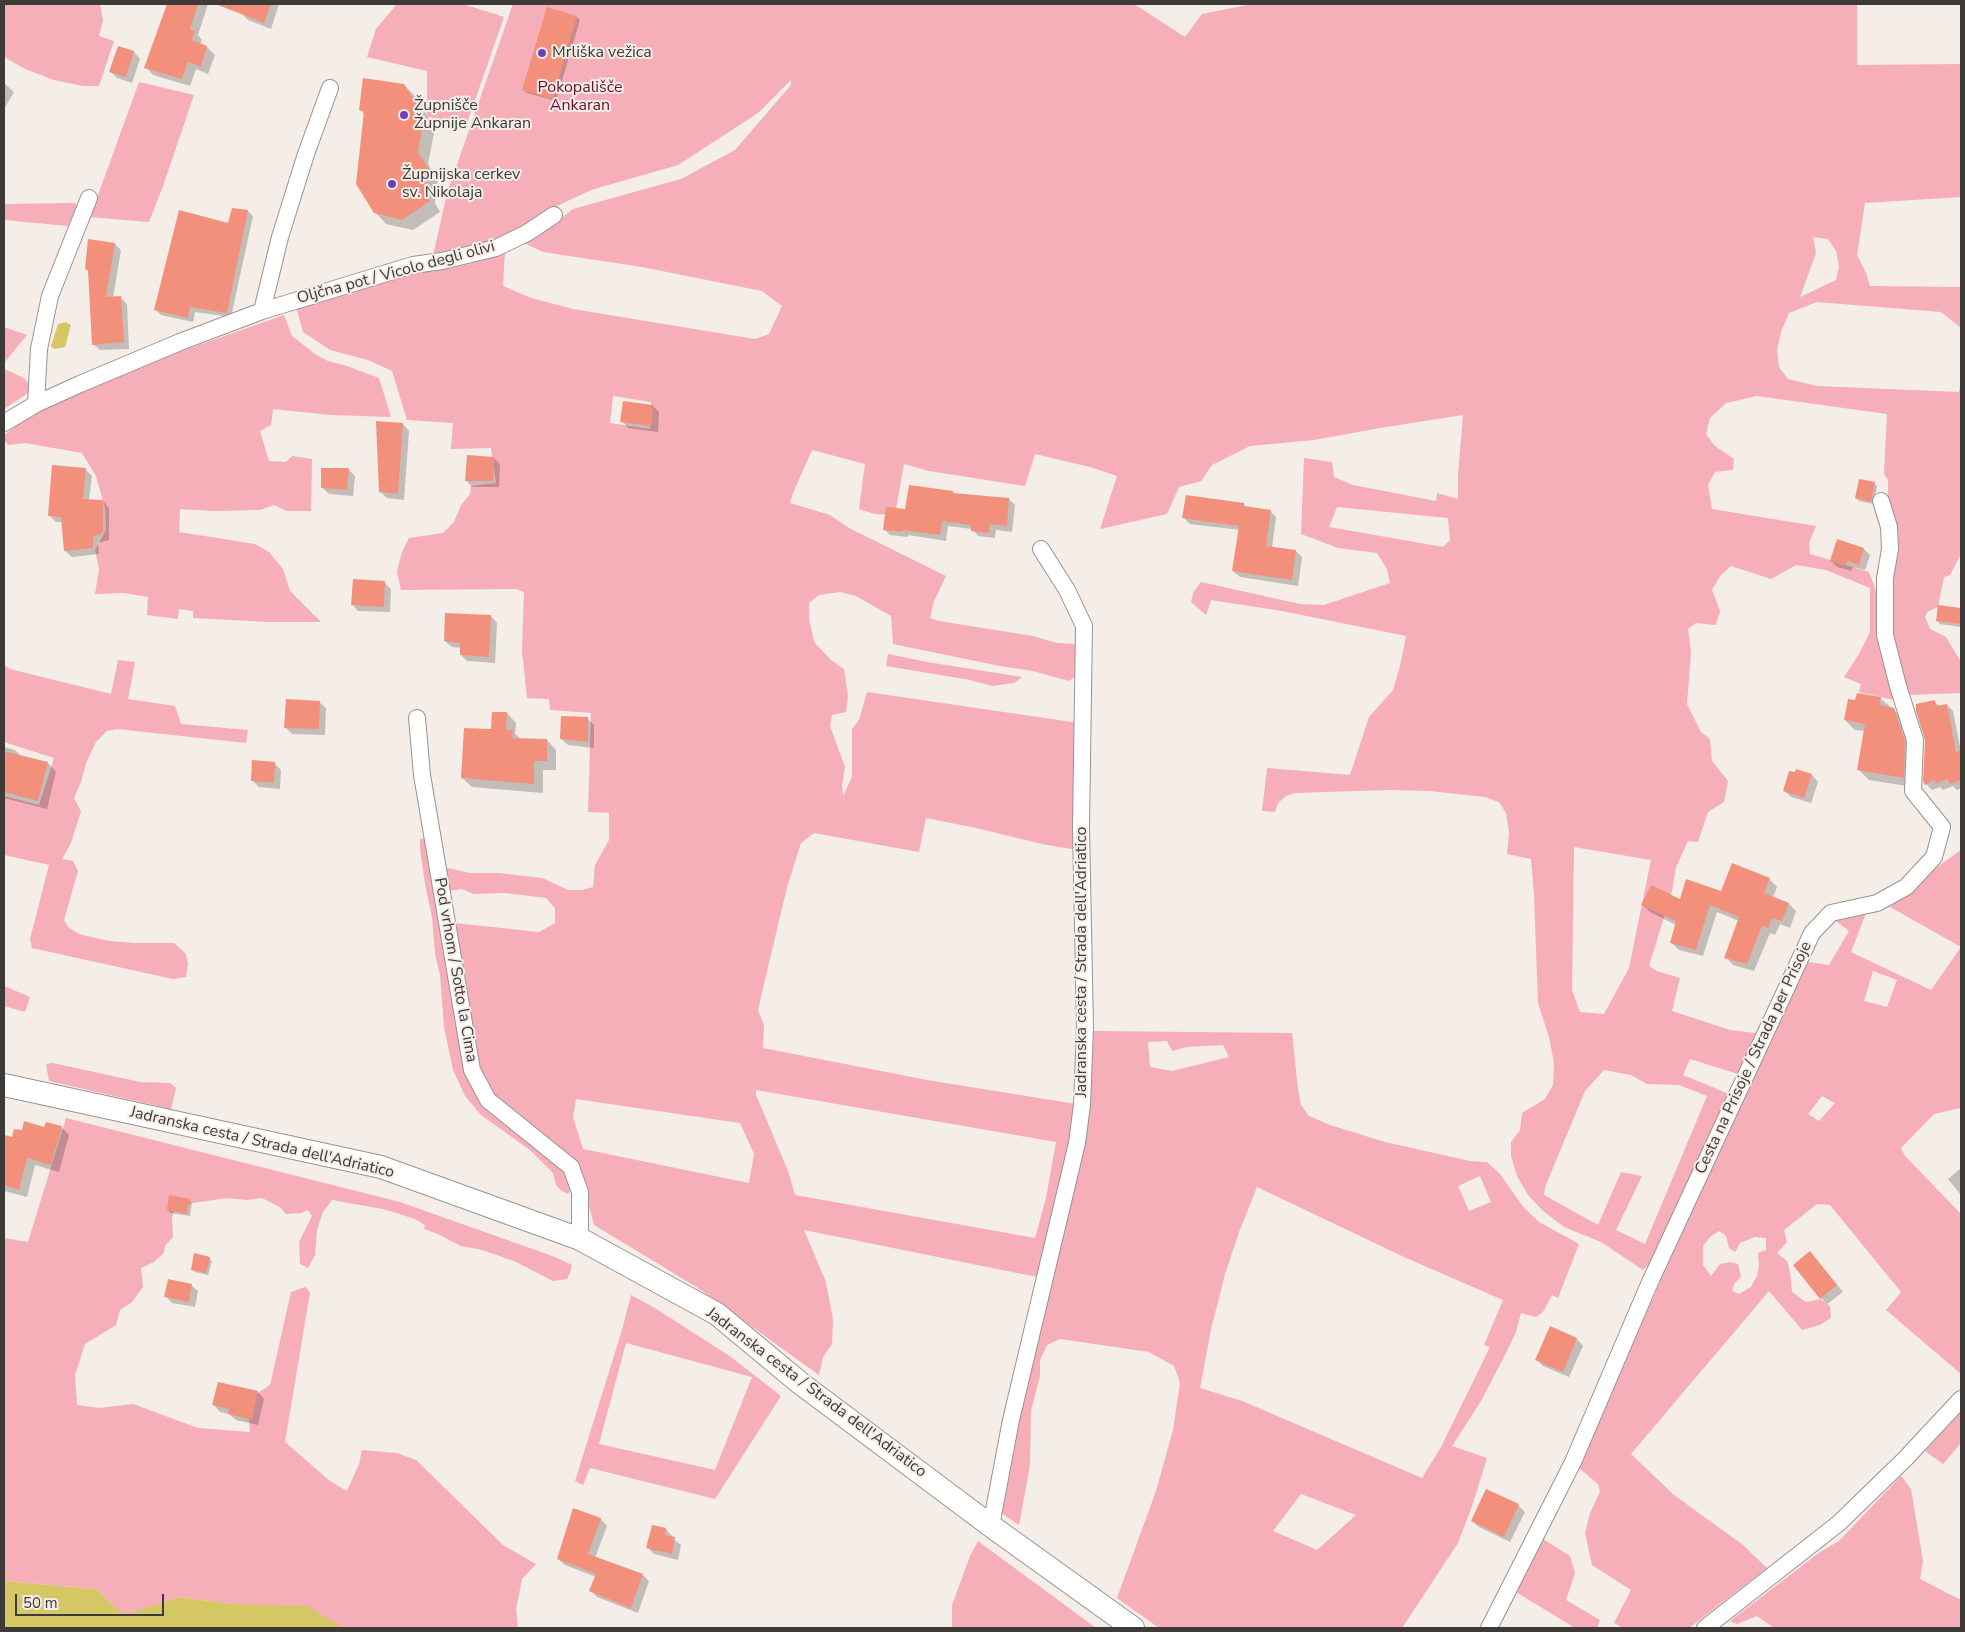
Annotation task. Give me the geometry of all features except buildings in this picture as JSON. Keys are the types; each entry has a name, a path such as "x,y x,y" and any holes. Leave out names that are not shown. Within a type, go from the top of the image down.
{"main road":[{"name":"Jadranska cesta / Strada dell'Adriatico","path":"4,1085 381,1167 580,1239 717,1314 800,1383 991,1526 1133,1628"}],"street":[{"path":"262,311 280,237 306,154 330,88"},
{"path":"36,404 39,349 50,296 89,198"},
{"name":"Oljčna pot / Vicolo degli olivi","path":"4,423 36,404 171,346 262,311 413,265 442,261 496,248 526,233 554,215"},
{"name":"Cesta na Prisoje / Strada per Prisoje","path":"1489,1628 1573,1462 1650,1282 1812,933 1830,913 1877,903 1906,887 1934,857 1942,826 1913,791 1915,740 1898,686 1885,635 1885,578 1890,549 1889,527 1881,501"},
{"name":"Jadranska cesta / Strada dell'Adriatico","path":"991,1526 1011,1420 1077,1143 1082,1105 1085,1028 1081,827 1084,626 1067,590 1041,549"},
{"name":"Pod vrhom / Sotto la Cima","path":"417,718 422,775 472,1070 488,1100 571,1168 580,1192 580,1239"},
{"path":"1705,1628 1839,1523 1905,1459 1961,1399"}],"green space":[{"path":"4,4 100,4 103,20 99,36 114,41 99,86 83,86 54,80 25,69 4,57"},
{"path":"397,4 463,4 504,17 465,129 427,116 427,71 367,57 376,29"},
{"name":"Pokopališče Ankaran","path":"513,4 1134,4 1185,37 1202,14 1252,4 1857,4 1857,65 1961,64 1961,197 1865,203 1857,255 1870,286 1961,287 1961,328 1941,312 1817,302 1789,313 1781,332 1777,350 1779,367 1788,379 1817,386 1959,392 1961,379 1961,554 1950,575 1944,577 1938,607 1927,612 1925,617 1930,629 1946,637 1961,662 1961,693 1908,695 1894,649 1889,604 1896,551 1888,508 1888,480 1884,474 1887,414 1757,396 1726,403 1710,418 1706,434 1715,446 1734,459 1733,470 1715,472 1708,485 1712,509 1816,526 1809,543 1810,554 1869,572 1880,602 1894,700 1859,692 1861,684 1844,677 1870,632 1870,588 1826,570 1796,565 1771,579 1731,566 1720,576 1712,590 1720,611 1716,625 1696,623 1688,629 1691,653 1687,704 1701,732 1710,739 1712,761 1728,781 1724,802 1708,812 1698,842 1688,841 1676,867 1672,891 1649,966 1657,971 1680,978 1672,1011 1730,1030 1756,1033 1738,1074 1690,1059 1683,1075 1729,1094 1654,1259 1643,1270 1601,1242 1564,1227 1543,1211 1528,1195 1517,1176 1511,1156 1511,1142 1520,1130 1522,1113 1545,1099 1553,1085 1554,1063 1549,1037 1538,1003 1531,859 1507,854 1509,832 1506,813 1499,802 1485,797 1430,791 1388,790 1296,793 1286,796 1278,803 1275,812 1262,811 1267,768 1350,775 1369,717 1393,690 1406,636 1282,611 1211,600 1206,615 1191,602 1193,593 1201,582 1300,604 1324,605 1390,583 1387,569 1377,553 1338,548 1301,534 1304,458 1332,462 1334,477 1353,485 1436,501 1437,493 1458,499 1463,415 1314,440 1250,446 1212,465 1201,481 1179,487 1167,514 1100,529 1117,476 1090,467 1035,454 1025,486 929,471 904,464 895,515 875,514 859,509 865,464 812,450 790,503 830,515 849,528 946,576 934,601 930,618 1033,636 1057,643 1075,644 1076,676 1069,681 1033,671 893,644 891,616 856,596 840,592 819,595 809,603 809,619 814,642 831,660 844,669 848,696 846,712 832,715 830,726 845,767 842,785 843,796 852,777 852,729 859,720 867,692 1079,723 1077,850 926,818 919,852 814,833 801,843 787,887 763,988 758,1010 764,1025 763,1048 927,1080 1076,1104 1074,1121 1037,1277 804,1230 826,1282 833,1320 832,1344 823,1357 819,1375 698,1288 594,1225 584,1181 494,1097 478,1063 454,923 539,932 555,923 555,908 546,898 505,893 473,894 462,889 448,891 445,870 448,868 470,873 499,873 542,878 568,890 582,890 593,887 595,865 609,840 609,813 588,812 591,713 550,710 549,699 527,698 522,651 524,592 516,589 401,590 397,571 402,552 409,538 443,533 454,522 461,505 470,494 471,486 496,483 491,448 451,449 453,423 407,420 392,371 368,360 330,350 303,332 296,307 414,268 457,267 492,258 505,252 503,286 531,298 573,309 755,339 769,334 782,306 762,291 642,267 543,252 524,243 550,227 573,209 681,179 735,150 791,85 791,80 758,113 678,165 591,190 557,206 495,242 433,256 447,193","holes":["1813,237 1828,239 1836,251 1839,267 1836,280 1800,297 1816,253","613,396 651,402 650,429 610,423","1337,507 1448,518 1450,540 1443,547 1329,527","1574,847 1651,860 1629,968 1604,1014 1580,1012 1572,990","1604,1070 1631,1075 1647,1084 1679,1085 1707,1096 1645,1244 1616,1230 1642,1176 1621,1172 1598,1225 1544,1195 1545,1187 1585,1091","756,1090 1056,1142 1046,1198 1035,1238 795,1195 788,1171 756,1095","576,1099 740,1123 754,1154 749,1183 583,1149 573,1117"]},
{"path":"139,82 194,95 163,186 149,222 90,217"},
{"path":"75,203 77,206 68,226 4,220 4,204"},
{"path":"284,315 292,336 315,354 328,361 379,378 391,417 331,415 273,409 271,425 260,431 269,461 286,462 292,456 312,459 311,511 287,511 274,505 260,510 214,511 180,509 179,532 255,544 269,552 283,569 290,591 321,622 269,622 193,618 193,611 179,609 178,619 147,615 148,597 124,593 95,594 99,570 95,550 106,530 105,508 96,476 82,453 25,443 8,445 4,440 4,435 28,417 55,403 179,352"},
{"path":"4,327 27,335 4,363"},
{"path":"4,369 24,378 30,385 28,393 4,409"},
{"path":"888,654 1022,677 1014,683 992,686 970,680 886,666"},
{"path":"118,660 135,662 128,699 175,706 181,724 248,730 246,743 117,729 107,731 96,742 86,763 74,798 81,811 71,843 62,859 73,861 78,871 64,920 68,927 79,934 109,941 174,943 186,954 188,964 186,977 173,979 32,948 30,939 49,865 4,855 4,796 39,805 54,758 4,742 4,665 10,669 111,694"},
{"path":"428,838 468,1076 562,1169 571,1189 568,1194 556,1185 553,1173 530,1150 481,1115 465,1096 453,1070 444,1027 440,975 435,954 432,917 420,849 420,839"},
{"path":"1961,850 1961,947 1890,907 1926,875"},
{"path":"1866,913 1851,952 1931,990 1961,947 1961,1108 1934,1114 1901,1148 1905,1156 1961,1214 1961,1374 1886,1310 1901,1292 1830,1205 1817,1204 1784,1230 1787,1242 1777,1253 1787,1261 1792,1292 1806,1302 1820,1299 1830,1306 1831,1318 1820,1325 1802,1330 1769,1291 1631,1454 1674,1495 1743,1545 1767,1568 1689,1628 1623,1628 1614,1623 1631,1590 1592,1565 1585,1533 1590,1513 1600,1492 1598,1484 1579,1468 1700,1187 1802,961 1829,965 1849,931 1836,921 1846,916","holes":["1873,971 1897,980 1887,1007 1864,1001","1822,1096 1835,1103 1819,1121 1808,1114","1719,1231 1726,1236 1729,1248 1735,1252 1740,1243 1755,1237 1766,1238 1766,1250 1758,1253 1759,1266 1757,1276 1751,1287 1739,1294 1732,1291 1734,1284 1741,1277 1738,1264 1730,1262 1720,1264 1711,1276 1703,1265 1703,1246 1710,1237"]},
{"path":"4,986 30,997 25,1012 4,1006"},
{"path":"1094,1031 1292,1033 1301,1105 1309,1116 1330,1125 1385,1142 1470,1161 1487,1162 1500,1174 1524,1208 1539,1222 1579,1244 1558,1298 1552,1295 1543,1312 1536,1317 1521,1313 1516,1332 1506,1353 1481,1401 1452,1446 1487,1458 1458,1543 1402,1628 1159,1628 1117,1598 1156,1491 1173,1430 1180,1383 1174,1366 1149,1352 1060,1339 1047,1345 1040,1360 1040,1376 1031,1411 1030,1465 1019,1525 1001,1513 1007,1468 1089,1106","holes":["1167,1041 1172,1051 1187,1047 1223,1045 1229,1057 1172,1071 1150,1067 1148,1042","1480,1176 1491,1202 1469,1211 1458,1186","1257,1187 1404,1257 1503,1300 1484,1345 1490,1347 1441,1447 1422,1478 1242,1401 1200,1388 1211,1329 1225,1274","1301,1494 1356,1515 1317,1550 1273,1531"]},
{"path":"53,1063 140,1082 170,1083 176,1088 171,1109 49,1081 46,1064"},
{"path":"66,1118 400,1202 555,1257 572,1265 567,1279 553,1281 514,1261 482,1250 461,1246 424,1229 425,1225 415,1219 383,1209 332,1200 323,1212 317,1230 315,1255 308,1268 300,1264 299,1242 312,1216 308,1210 301,1213 286,1214 280,1207 262,1198 247,1200 227,1198 186,1204 176,1207 172,1217 173,1237 165,1246 164,1253 154,1262 141,1268 143,1287 132,1302 120,1310 116,1325 85,1344 75,1375 77,1405 99,1408 133,1404 198,1428 250,1432 249,1399 270,1385 291,1292 305,1287 310,1292 285,1442 330,1481 347,1491 359,1464 362,1450 397,1453 416,1460 503,1545 536,1564 522,1579 516,1609 518,1628 344,1628 234,1604 179,1597 124,1616 96,1589 4,1581 4,1238 28,1242"},
{"path":"631,1295 655,1308 731,1357 781,1396 715,1499 590,1468 583,1485 575,1481","holes":["626,1343 752,1377 715,1470 599,1444"]},
{"path":"1961,1412 1961,1443 1943,1464 1925,1451"},
{"path":"1901,1476 1911,1489 1923,1561 1920,1579 1961,1600 1961,1628 1774,1628 1757,1616 1737,1624 1730,1621 1820,1552 1839,1541"},
{"path":"1543,1539 1570,1556 1575,1573 1566,1600 1600,1620 1597,1628 1575,1628 1516,1592"},
{"path":"978,1541 1096,1628 952,1628 952,1605 970,1556"}],"shaded area":[{"path":"66,322 71,325 65,347 54,349 51,346 58,324"},
{"path":"4,1581 96,1589 124,1615 179,1597 234,1604 307,1606 344,1628 4,1628"}],"place":[{"name":"Mrliška vežica","path":"542,53"},
{"name":"Župnišče Župnije Ankaran","path":"404,115"},
{"name":"Župnijska cerkev sv. Nikolaja","path":"392,184"}]}
